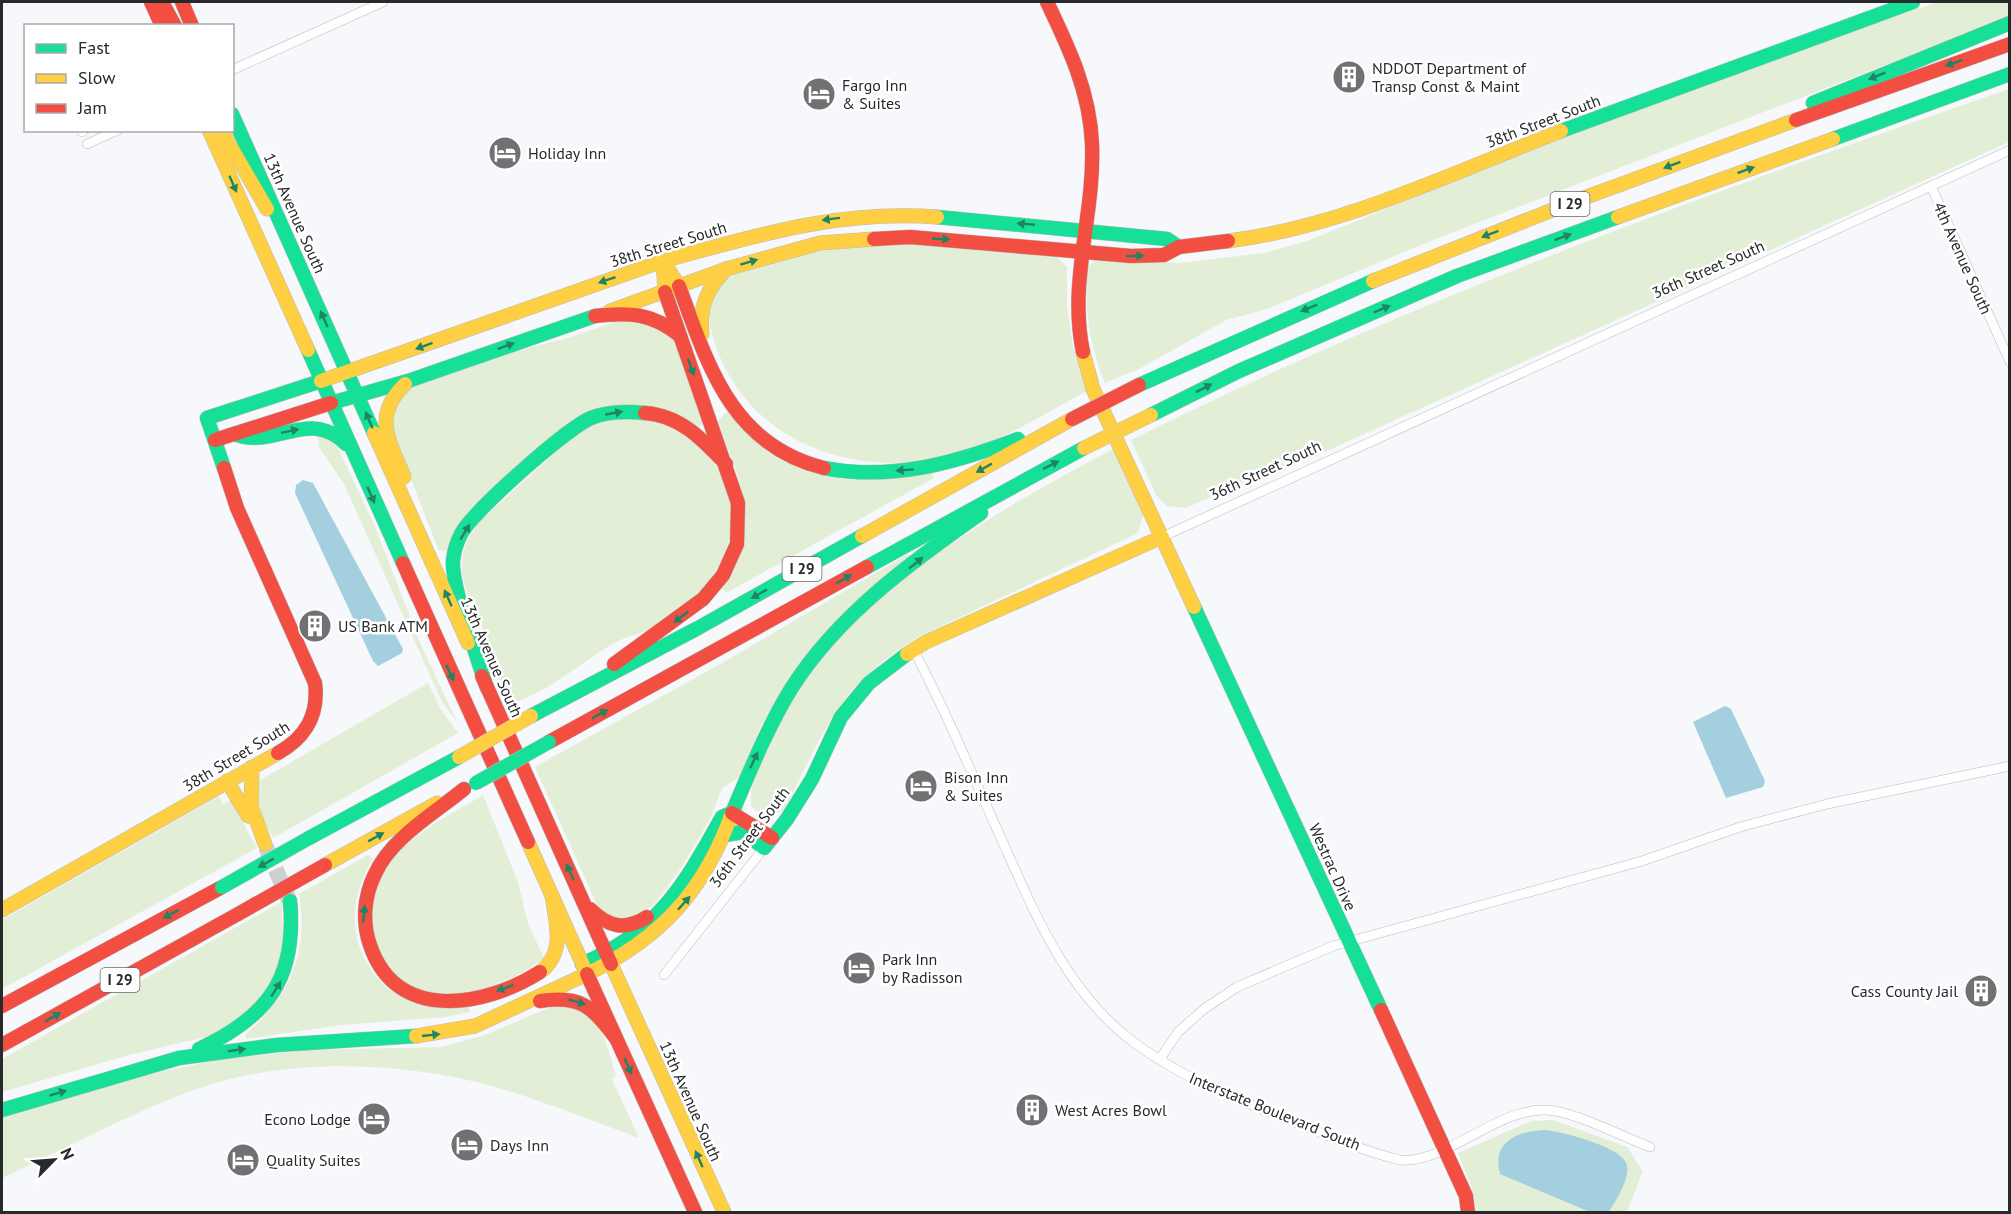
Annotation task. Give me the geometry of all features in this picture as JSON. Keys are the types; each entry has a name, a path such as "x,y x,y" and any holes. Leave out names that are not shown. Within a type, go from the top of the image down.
{"main road":[{"path":"151,2 161,24"},
{"path":"162,2 174,24"},
{"path":"182,2 191,24"},
{"name":"Westrac Drive","path":"1047,2 1077,69 1091,126 1090,180 1077,290 1079,337 1087,372 1445,1148 1466,1196 1468,1212"},
{"name":"38th Street South","path":"215,440 408,381 726,269 820,243 910,237 1131,256 1164,255 1179,247 1268,236 1322,223 1608,113 1761,59 1896,4 1913,2"},
{"path":"1706,152 1811,103 2010,23"},
{"name":"I 29","path":"2,1006 531,716 698,628 1066,421 1138,385 1228,342 1434,256 1706,152 2010,44"},
{"name":"I 29","path":"2,1045 1021,480 1239,371 1457,276 2010,74"},
{"name":"13th Avenue South","path":"234,118 582,901 724,1212"},
{"path":"210,132 694,1210"},
{"path":"222,132 246,177 293,250"},
{"name":"38th Street South","path":"2,910 285,749 309,729 317,711 318,699 315,684 237,508 207,418 348,372 663,261 783,228 864,215 900,214 1167,239 1179,247"},
{"path":"663,261 679,286 705,356 725,397 751,428 790,455 821,468 854,471 923,468 954,462 1066,421"},
{"path":"585,688 634,648 669,627 704,599 723,575 737,544 738,503 665,291 663,261"},
{"path":"705,356 702,305 707,288 726,269"},
{"path":"595,316 634,312 648,314 663,320 680,334"},
{"path":"408,381 389,399 383,419 410,494 427,552"},
{"path":"487,688 457,587 453,560 461,534 477,514 570,430 591,418 619,411 650,412 674,420 696,433 726,464"},
{"path":"234,434 250,439 298,429 325,429 342,439 354,456"},
{"path":"2,1110 179,1058 277,1045 434,1035 475,1026 525,1004 571,980 585,969 638,948 683,905 707,875 754,759 779,711 804,672 834,635 956,531 999,502 1021,480"},
{"name":"36th Street South","path":"768,843 812,779 841,717 869,682 913,649 1162,537"},
{"path":"252,767 248,802 255,827"},
{"path":"227,781 264,844"},
{"path":"470,786 397,845 375,871 366,897 363,926 369,948 381,969 397,986 440,1002 480,997 522,982 543,970 554,958 558,941 552,896"},
{"path":"732,813 768,843"},
{"path":"609,959 666,903 722,817 732,813"},
{"path":"725,835 742,832 768,843"},
{"path":"179,1058 241,1028 259,1013 271,997 281,981 290,958 293,936 290,901"},
{"path":"582,901 603,921 616,927 627,928 666,903"},
{"path":"525,1004 556,998 585,1003 594,1009 615,1037"}],"street":[{"path":"234,69 383,2"},
{"path":"87,144 114,132"},
{"name":"36th Street South","path":"1162,537 1454,401 2010,150"},
{"name":"4th Avenue South","path":"1930,186 2010,362"},
{"name":"Interstate Boulevard South","path":"913,649 935,690 988,811 1051,944 1089,999 1134,1043 1198,1082 1388,1157 1409,1161 1445,1148 1508,1118 1528,1111 1547,1110 1566,1114 1650,1147"},
{"path":"1160,1059 1178,1032 1204,1009 1237,987 1349,941 1642,861 1692,842 1770,819 1827,804 2008,766"},
{"name":"36th Street South","path":"664,975 768,843"}],"green space":[{"path":"1938,2 2009,2 2009,17 1438,238 1267,309 1226,320 1141,368 1105,383 1092,343 1087,302 1088,267 1096,259 1181,263 1264,253 1304,242 1578,132 1840,35"},
{"path":"2009,89 2009,142 1298,464 1243,483 1186,508 1167,506 1156,495 1131,440 1346,340 1565,250 1786,167"},
{"path":"907,242 1055,255 1067,267 1067,306 1073,347 1089,390 992,441 958,454 923,461 888,463 853,459 819,450 789,435 761,415 738,389 720,357 714,340 709,310 710,301 719,284 734,274 755,265 780,258 837,248"},
{"path":"641,319 667,329 682,351 705,422 699,427 595,410 449,550 439,551 389,423 390,411 403,392 413,386 501,355 571,337 620,320"},
{"path":"727,411 792,462 932,472 934,478 726,593 722,589 742,543 745,523 741,487 718,421"},
{"path":"622,417 651,420 664,424 689,437 710,456 729,492 732,516 730,538 723,559 711,578 677,612 652,628 610,645 551,685 509,706 487,640 463,580 464,552 481,520 578,432 598,422"},
{"path":"318,435 329,438 339,450 373,522 421,645 457,722 442,702 344,484 319,447"},
{"path":"1115,448 1144,513 1138,533 920,636 898,650 865,677 840,706 819,740 784,810 773,815 762,816 751,806 755,773 773,732 809,676 844,634 883,596 972,530"},
{"path":"908,554 913,558 791,675 761,726 740,777 722,788 710,819 681,868 656,902 637,918 612,920 599,909 535,767 731,658"},
{"path":"428,683 441,710 458,733 273,838 254,806 257,782"},
{"path":"483,795 518,882 528,924 544,958 511,978 474,991 455,994 436,993 418,988 394,974 384,963 377,950 371,919 371,903 376,881 395,855 418,835"},
{"path":"219,796 223,804 231,800 257,848 2,989 2,920"},
{"path":"368,855 373,859 360,886 355,915 359,944 372,971 384,985 395,993 415,999 468,1005 470,1012 445,1017 341,1025 246,1039 245,1035 274,1004 293,972 301,936 299,894"},
{"path":"281,902 284,946 279,969 263,997 222,1033 129,1055 2,1092 2,1059"},
{"path":"555,1005 582,1011 598,1027 604,1037 616,1075 612,1079 639,1138 526,1097 455,1077 384,1068 312,1067 242,1076 183,1094 131,1116 2,1178 2,1116 139,1076 218,1060 309,1050 441,1047 485,1035"},
{"path":"1553,1120 1627,1147 1643,1171 1627,1212 1477,1212 1473,1191 1458,1153 1532,1121"}],"water":[{"path":"303,480 313,483 403,649 402,653 378,666 373,661 295,493 296,485"},
{"path":"1725,706 1731,709 1765,781 1763,787 1726,798 1693,722"},
{"path":"1545,1130 1590,1141 1613,1151 1626,1163 1627,1174 1609,1211 1590,1212 1500,1174 1498,1163 1500,1153 1509,1140 1526,1133"}],"tunnel":[{"path":"266,847 289,900"}],"traffic: fast":[{"path":"1561,131 1913,2"},
{"path":"1813,103 2010,23"},
{"path":"1833,139 2010,74"},
{"path":"234,118 374,433"},
{"path":"937,217 1167,239 1179,247"},
{"path":"1151,415 1239,371 1457,276 1618,217"},
{"path":"1139,385 1373,281"},
{"path":"331,403 408,381 595,316"},
{"path":"308,350 403,563"},
{"path":"224,468 207,418 321,381"},
{"path":"487,688 456,587 453,560 461,534 501,490 542,453 579,425 604,414 645,413"},
{"path":"234,434 249,438 319,429 332,434 346,444"},
{"path":"824,468 849,471 899,471 947,462 1018,439"},
{"path":"867,567 1084,448"},
{"path":"732,813 774,719 810,662 830,638 877,592 981,513"},
{"path":"531,716 698,628 862,536"},
{"path":"1194,607 1381,1010"},
{"path":"725,835 743,832 764,848 787,819 812,779 841,717 869,683 907,654"},
{"path":"476,783 549,742"},
{"path":"309,838 459,757"},
{"path":"582,964 630,937 666,904 681,886 722,817 729,814"},
{"path":"222,887 309,838"},
{"path":"199,1049 223,1037 243,1023 273,992 288,952 291,928 290,901"},
{"path":"2,1110 179,1058 277,1045 416,1036"}],"traffic: slow":[{"path":"1373,281 1570,203 1796,120"},
{"path":"1228,241 1271,234 1355,211 1561,131"},
{"path":"210,132 308,350"},
{"path":"222,132 267,209"},
{"path":"1618,217 1833,139"},
{"path":"665,292 663,261 698,251 765,234 831,221 865,217 937,217"},
{"path":"610,311 726,269 820,243 874,239"},
{"path":"321,381 663,261 679,286"},
{"path":"702,334 703,306 709,291 726,269"},
{"path":"1083,352 1093,389 1194,607"},
{"path":"404,477 389,440 386,418 395,396 405,384"},
{"path":"1084,448 1151,415"},
{"path":"862,536 1072,419"},
{"path":"374,433 468,643"},
{"path":"907,654 926,642 1162,537"},
{"path":"459,757 531,716"},
{"path":"2,910 278,753"},
{"path":"252,767 251,806 265,844"},
{"path":"227,781 248,816"},
{"path":"325,865 437,803"},
{"path":"528,842 587,974 637,945 677,909 708,866 732,813"},
{"path":"540,972 548,964 556,947 557,927 552,896"},
{"path":"611,964 724,1212"},
{"path":"416,1036 475,1026 587,974"}],"traffic: jam":[{"path":"151,2 161,24"},
{"path":"162,2 174,24"},
{"path":"182,2 191,24"},
{"path":"1047,2 1083,88 1092,144 1090,196 1078,300 1083,352"},
{"path":"1796,120 2010,44"},
{"path":"874,239 910,237 1131,256 1164,255 1179,247 1228,241"},
{"path":"679,286 713,372 745,421 766,441 792,457 824,468"},
{"path":"614,664 703,599 723,575 737,544 738,503 665,292"},
{"path":"595,316 629,314 650,318 679,335"},
{"path":"1072,419 1139,385"},
{"path":"215,440 331,403"},
{"path":"645,413 669,418 690,430 726,464"},
{"path":"224,468 237,508 315,683 315,705 308,724 296,740 278,753"},
{"path":"403,563 528,842"},
{"path":"549,742 867,567"},
{"path":"482,676 611,964"},
{"path":"464,789 403,838 382,861 371,882 366,900 365,918 370,945 383,970 400,987 421,997 444,1001 494,994 540,972"},
{"path":"732,813 772,838"},
{"path":"238,914 325,865"},
{"path":"2,1006 222,887"},
{"path":"590,909 603,920 617,925 631,924 647,917"},
{"path":"2,1045 238,914"},
{"path":"587,974 695,1212"},
{"path":"540,1001 565,1000 584,1005 599,1017 615,1037"},
{"path":"1381,1010 1466,1196 1468,1212"}],"place":[{"name":"NDDOT Department of Transp Const & Maint","path":"1349,77"},
{"name":"Fargo Inn & Suites","path":"819,94"},
{"name":"Holiday Inn","path":"505,153"},
{"name":"US Bank ATM","path":"315,626"},
{"name":"Bison Inn & Suites","path":"921,786"},
{"name":"Park Inn by Radisson","path":"859,968"},
{"name":"Cass County Jail","path":"1981,991"},
{"name":"West Acres Bowl","path":"1032,1110"},
{"name":"Econo Lodge","path":"374,1119"},
{"name":"Days Inn","path":"467,1145"},
{"name":"Quality Suites","path":"243,1160"}]}
